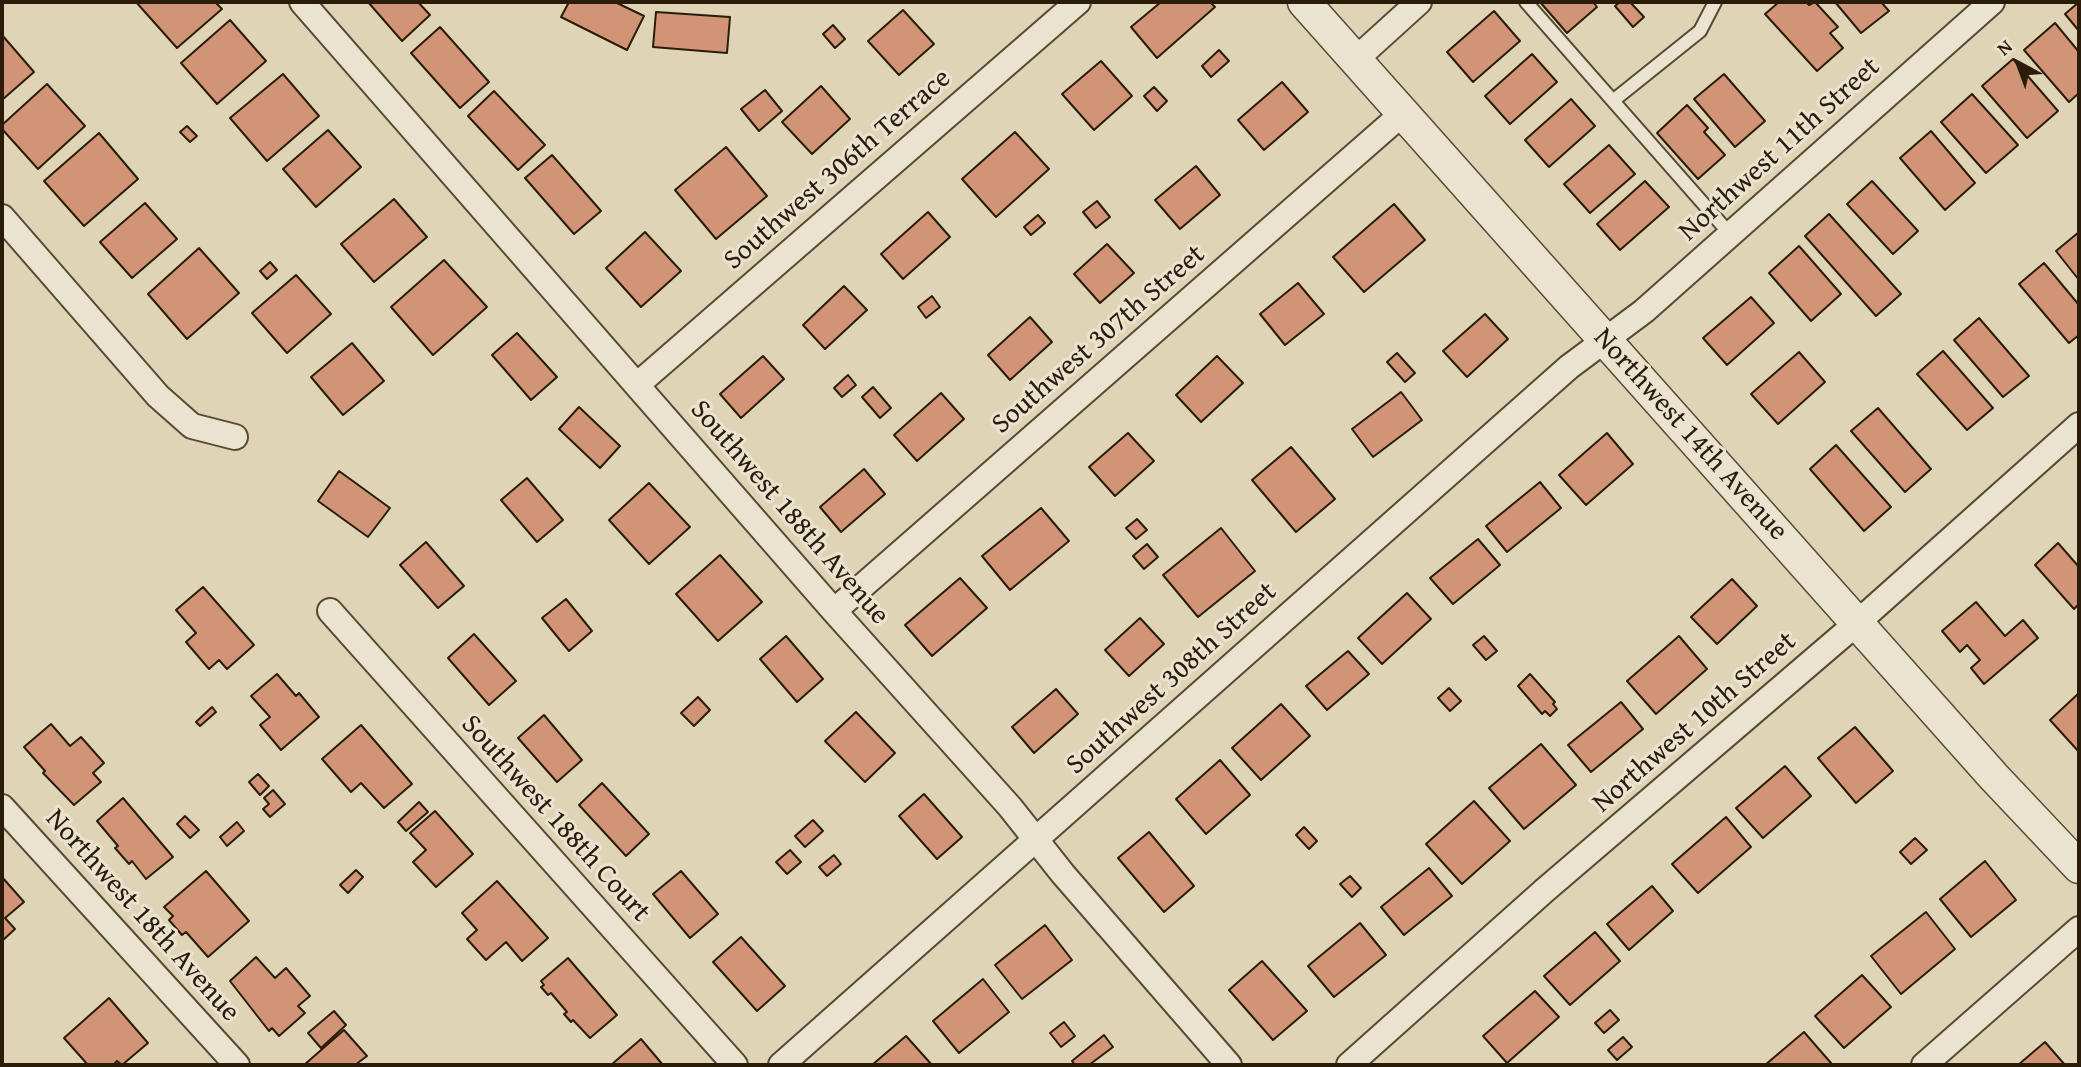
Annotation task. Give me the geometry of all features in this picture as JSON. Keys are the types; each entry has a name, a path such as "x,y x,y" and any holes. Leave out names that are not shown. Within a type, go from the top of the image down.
{"street":[{"name":"Southwest 188th Avenue","path":"302,2 1036,840 1229,1065"},
{"name":"Southwest 306th Terrace","path":"638,384 1078,2"},
{"name":"Northwest 14th Avenue","path":"1304,2 1985,767 2079,867"},
{"path":"1355,60 1419,2"},
{"name":"Northwest 11th Street","path":"1606,340 1644,311 1992,2"},
{"name":"Southwest 307th Street","path":"834,611 1402,114"},
{"path":"2,217 158,396 192,426 234,437"},
{"name":"Southwest 308th Street","path":"781,1065 1559,376 1606,340"},
{"name":"Northwest 10th Street","path":"1349,1065 1545,890 1857,623 2079,425"},
{"name":"Southwest 188th Court","path":"330,611 735,1065"},
{"name":"Northwest 18th Avenue","path":"2,807 225,1061"},
{"path":"1924,1065 2079,929"}],"lane":[{"path":"1526,2 1730,234"},
{"path":"1614,100 1700,31 1715,2"}],"building":[{"path":"136,2 215,2 222,9 177,48"},
{"path":"368,2 418,2 430,15 402,41"},
{"path":"569,2 615,2 644,16 627,50 561,17"},
{"path":"1161,2 1210,2 1215,7 1157,58 1131,27"},
{"path":"1540,2 1593,2 1597,7 1567,33"},
{"path":"1620,2 1630,2 1644,17 1633,27 1615,6"},
{"path":"1779,2 1806,2 1809,5 1815,2 1838,27 1830,33 1843,48 1817,71 1765,14"},
{"path":"1835,2 1881,2 1889,11 1861,33"},
{"path":"2079,2 2079,31 2065,14"},
{"path":"903,10 934,44 899,75 868,41"},
{"path":"1494,11 1520,41 1473,82 1447,52"},
{"path":"656,12 730,17 727,53 653,47"},
{"path":"230,20 266,61 217,104 181,63"},
{"path":"2055,23 2079,52 2079,93 2069,102 2024,50"},
{"path":"833,25 845,39 835,48 823,34"},
{"path":"440,27 489,82 460,108 411,53"},
{"path":"2,35 34,72 2,100"},
{"path":"1219,50 1229,61 1211,77 1202,66"},
{"path":"1532,54 1557,82 1510,124 1485,96"},
{"path":"2013,59 2058,111 2027,138 1982,86"},
{"path":"1101,61 1132,96 1094,130 1062,94"},
{"path":"283,74 319,116 267,161 230,118"},
{"path":"1724,74 1765,121 1735,147 1694,99"},
{"path":"1282,82 1308,112 1264,150 1238,120"},
{"path":"47,84 85,126 38,169 2,129 2,125"},
{"path":"821,86 850,119 812,154 782,122"},
{"path":"1154,87 1167,101 1157,111 1144,96"},
{"path":"765,90 782,111 759,131 741,109"},
{"path":"494,91 545,145 518,170 468,116"},
{"path":"1972,94 2018,145 1986,173 1941,122"},
{"path":"1571,99 1595,126 1549,167 1525,140"},
{"path":"1687,105 1708,128 1704,132 1725,155 1698,179 1657,133"},
{"path":"187,126 197,136 190,142 180,132"},
{"path":"328,130 361,167 316,207 283,169"},
{"path":"1931,131 1975,183 1945,210 1900,158"},
{"path":"1015,132 1049,169 996,217 962,179"},
{"path":"99,133 138,179 84,226 44,181"},
{"path":"1609,145 1635,174 1590,213 1564,184"},
{"path":"726,147 767,196 716,239 675,190"},
{"path":"552,155 601,211 574,234 525,178"},
{"path":"1196,166 1220,195 1180,229 1155,200"},
{"path":"1645,181 1669,207 1620,250 1597,224"},
{"path":"1872,181 1918,231 1893,254 1847,204"},
{"path":"394,199 427,237 374,282 341,244"},
{"path":"1097,201 1110,217 1096,228 1083,212"},
{"path":"145,203 177,239 132,278 100,242"},
{"path":"1394,204 1425,240 1364,292 1333,257"},
{"path":"928,212 950,237 903,279 881,254"},
{"path":"1829,214 1901,294 1876,316 1805,236"},
{"path":"1038,215 1045,223 1031,235 1024,227"},
{"path":"645,232 681,271 641,307 606,268"},
{"path":"2079,232 2079,280 2056,251"},
{"path":"1107,244 1134,273 1100,303 1074,274"},
{"path":"1799,246 1841,294 1811,321 1769,273"},
{"path":"199,248 239,293 187,339 148,294"},
{"path":"444,260 487,307 433,355 391,307"},
{"path":"270,262 277,270 267,279 260,271"},
{"path":"2044,263 2079,305 2079,335 2069,343 2019,284"},
{"path":"296,275 331,314 287,353 252,313"},
{"path":"1298,283 1324,314 1285,345 1260,314"},
{"path":"844,286 867,310 825,349 803,325"},
{"path":"932,296 940,307 926,318 918,307"},
{"path":"1751,297 1774,323 1727,365 1703,338"},
{"path":"1485,314 1508,339 1467,377 1443,351"},
{"path":"1030,317 1052,342 1010,380 988,355"},
{"path":"1979,318 2029,376 2003,397 1954,340"},
{"path":"517,333 557,377 531,400 492,355"},
{"path":"352,343 384,381 343,415 311,377"},
{"path":"1943,351 1993,408 1967,430 1917,374"},
{"path":"1799,352 1825,382 1778,424 1751,394"},
{"path":"1397,353 1415,373 1405,382 1387,362"},
{"path":"763,356 784,379 741,418 720,394"},
{"path":"1217,356 1243,383 1201,422 1176,395"},
{"path":"848,375 856,385 842,397 834,388"},
{"path":"873,387 891,408 880,418 862,397"},
{"path":"1401,392 1422,420 1373,457 1352,429"},
{"path":"941,393 964,419 917,461 894,435"},
{"path":"579,407 620,446 600,468 559,429"},
{"path":"1878,408 1931,469 1905,492 1851,431"},
{"path":"1128,433 1154,461 1115,496 1089,467"},
{"path":"1607,433 1633,464 1586,505 1559,475"},
{"path":"1836,445 1891,507 1864,531 1810,469"},
{"path":"1291,447 1335,499 1296,532 1252,480"},
{"path":"864,469 885,494 841,532 820,507"},
{"path":"339,471 390,508 368,537 318,501"},
{"path":"527,478 563,520 537,542 501,500"},
{"path":"1540,482 1561,508 1507,552 1486,526"},
{"path":"649,483 690,527 649,564 609,520"},
{"path":"1041,508 1069,541 1010,590 982,556"},
{"path":"1137,519 1147,530 1136,539 1126,528"},
{"path":"1221,528 1255,571 1198,617 1163,575"},
{"path":"1478,539 1500,565 1453,604 1430,578"},
{"path":"426,542 464,586 438,608 400,565"},
{"path":"2058,543 2079,567 2079,604 2074,609 2035,565"},
{"path":"1147,544 1158,557 1144,569 1133,556"},
{"path":"720,555 762,602 718,641 676,594"},
{"path":"960,578 987,608 932,656 905,625"},
{"path":"1732,579 1757,606 1717,644 1691,617"},
{"path":"203,587 254,645 227,669 219,660 209,669 186,642 196,633 176,610"},
{"path":"1407,593 1431,619 1382,664 1358,638"},
{"path":"566,599 592,631 569,651 542,618"},
{"path":"1976,602 2005,636 2023,620 2038,638 1984,684 1971,668 1980,660 1967,645 1960,652 1942,631"},
{"path":"1140,618 1164,644 1129,676 1105,650"},
{"path":"474,634 516,681 489,705 448,658"},
{"path":"786,636 823,679 797,702 760,659"},
{"path":"1484,636 1497,651 1486,660 1473,645"},
{"path":"1679,636 1707,669 1656,714 1627,681"},
{"path":"1348,651 1369,674 1327,710 1306,686"},
{"path":"277,674 296,696 299,693 319,717 281,750 260,725 270,717 251,696"},
{"path":"1530,674 1555,702 1553,704 1557,709 1550,716 1545,711 1542,714 1518,686"},
{"path":"1449,688 1461,701 1450,711 1438,698"},
{"path":"1056,689 1078,714 1034,753 1012,727"},
{"path":"2079,693 2079,752 2050,720"},
{"path":"698,697 710,710 694,726 681,713"},
{"path":"1621,702 1643,729 1591,772 1568,745"},
{"path":"1281,704 1310,736 1261,780 1232,748"},
{"path":"212,707 216,712 200,726 196,722"},
{"path":"856,712 895,753 865,782 825,741"},
{"path":"544,715 582,760 557,782 518,738"},
{"path":"51,724 70,746 81,737 104,763 93,773 101,782 74,805 43,773 45,771 24,747"},
{"path":"361,725 412,784 384,808 361,783 351,792 322,759"},
{"path":"1855,727 1893,771 1856,803 1818,758"},
{"path":"1541,744 1576,785 1524,829 1489,788"},
{"path":"1220,760 1250,795 1206,834 1176,799"},
{"path":"1785,766 1811,796 1763,838 1736,808"},
{"path":"258,774 269,786 260,795 249,782"},
{"path":"602,783 649,834 626,856 579,805"},
{"path":"273,790 285,804 270,817 263,809 269,804 264,798"},
{"path":"924,794 962,837 937,859 899,816"},
{"path":"123,798 173,857 146,879 132,861 129,864 115,848 118,846 97,821"},
{"path":"1474,801 1510,841 1462,884 1426,844"},
{"path":"419,802 428,812 406,831 398,822"},
{"path":"435,811 473,854 436,887 413,862 426,850 410,833"},
{"path":"185,816 199,830 190,838 177,824"},
{"path":"1726,817 1751,847 1698,893 1672,864"},
{"path":"813,820 823,831 805,847 795,836"},
{"path":"237,822 244,831 227,846 220,837"},
{"path":"1304,827 1317,841 1309,849 1296,835"},
{"path":"1149,832 1194,886 1164,912 1118,858"},
{"path":"1915,838 1927,850 1911,864 1900,852"},
{"path":"790,850 801,862 787,874 776,862"},
{"path":"834,855 841,864 827,876 819,867"},
{"path":"1985,861 2016,900 1971,937 1940,899"},
{"path":"1429,868 1452,896 1404,935 1381,907"},
{"path":"356,870 363,877 348,893 340,885"},
{"path":"206,871 249,921 208,957 186,932 182,935 169,920 173,916 164,907"},
{"path":"681,871 718,914 690,938 653,894"},
{"path":"1350,876 1361,888 1352,897 1340,884"},
{"path":"2,877 24,902 5,918 15,929 2,941"},
{"path":"497,881 548,938 522,961 506,942 486,960 467,939 477,930 462,913"},
{"path":"1652,886 1673,911 1629,950 1607,924"},
{"path":"1926,912 1955,949 1901,994 1871,956"},
{"path":"1360,923 1386,955 1334,997 1308,966"},
{"path":"1045,925 1072,960 1022,999 995,965"},
{"path":"1595,932 1620,961 1570,1005 1544,976"},
{"path":"741,937 785,986 757,1011 713,962"},
{"path":"256,957 275,978 286,968 310,996 298,1006 305,1013 279,1036 272,1028 269,1031 230,981"},
{"path":"568,958 617,1015 590,1038 564,1014 567,1012 551,993 548,995 541,987 544,985 541,981"},
{"path":"1262,961 1307,1011 1273,1040 1229,990"},
{"path":"1862,975 1891,1007 1844,1048 1815,1016"},
{"path":"983,979 1009,1012 959,1053 933,1021"},
{"path":"1535,991 1559,1017 1507,1063 1483,1036"},
{"path":"109,998 148,1043 122,1065 117,1061 113,1065 88,1065 64,1038"},
{"path":"1610,1010 1619,1020 1604,1033 1595,1023"},
{"path":"334,1011 346,1025 321,1048 308,1033"},
{"path":"1064,1022 1075,1036 1061,1047 1050,1033"},
{"path":"344,1030 367,1056 355,1065 304,1065"},
{"path":"1804,1032 1831,1063 1765,1065"},
{"path":"1104,1035 1113,1047 1089,1065 1075,1065 1072,1061"},
{"path":"906,1036 932,1065 872,1065"},
{"path":"1623,1037 1632,1047 1617,1060 1608,1050"},
{"path":"641,1039 663,1065 611,1065"},
{"path":"2045,1042 2065,1065 2018,1065"}]}
